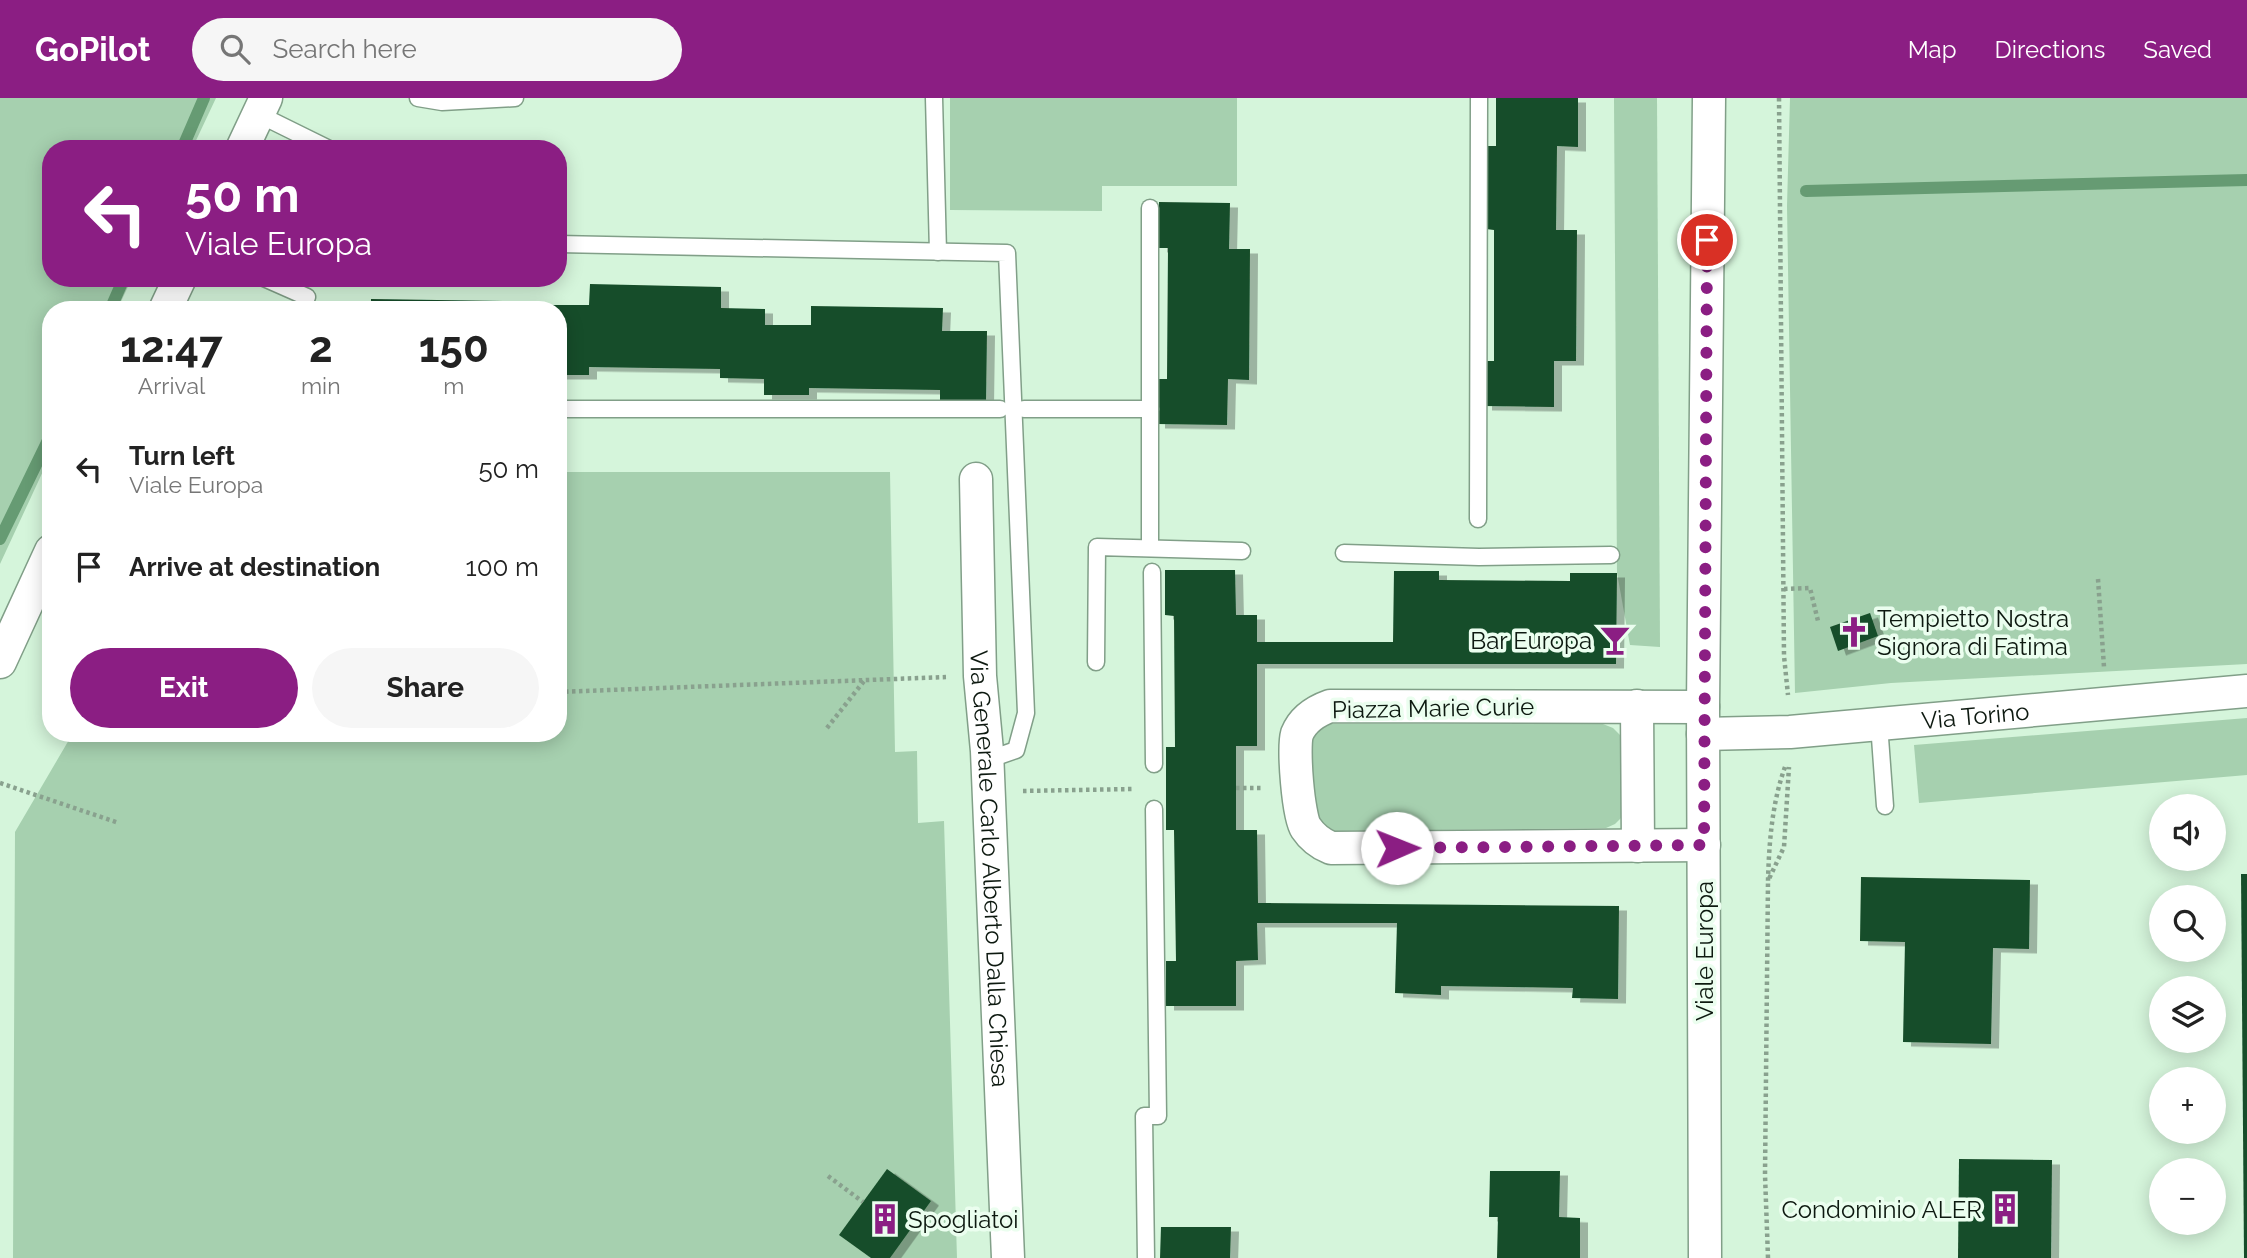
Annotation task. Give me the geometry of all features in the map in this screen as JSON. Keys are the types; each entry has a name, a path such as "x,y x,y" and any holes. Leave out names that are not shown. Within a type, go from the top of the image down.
{"street":[{"name":"Viale Europa","path":"1704,1258 1703,721 1709,98"},
{"path":"246,140 262,106"},
{"name":"Via Generale Carlo Alberto Dalla Chiesa","path":"976,479 980,676 987,760 1008,1258"},
{"path":"0,663 42,571"},
{"name":"Via Torino","path":"1703,721 1791,743 1879,724 2247,691"},
{"name":"Piazza Marie Curie","path":"1703,721 1637,706 1330,706 1312,714 1303,723 1297,734 1295,752 1303,824 1315,839 1331,848 1704,845"},
{"path":"1637,706 1638,846"}],"lane":[{"path":"418,98 442,102 514,98"},
{"path":"934,98 938,252"},
{"path":"1478,519 1479,98"},
{"path":"262,106 315,140"},
{"path":"1150,208 1150,548"},
{"path":"567,244 1007,253 1026,713 1016,750 987,760"},
{"path":"284,287 307,297"},
{"path":"567,409 1000,409"},
{"path":"1024,409 1150,410"},
{"path":"1096,662 1097,547 1242,551"},
{"path":"1344,553 1479,557 1611,555"},
{"path":"1152,572 1154,764"},
{"path":"1879,724 1885,806"},
{"path":"1146,1258 1144,1116 1158,1116 1154,809"}],"path":[{"path":"1768,881 1784,847 1791,743 1784,656 1779,98"},
{"path":"2098,579 2106,703"},
{"path":"1784,589 1810,588 1818,621"},
{"path":"567,692 980,676"},
{"path":"827,728 865,680"},
{"path":"1768,1258 1765,1175 1769,854 1776,800 1791,743"},
{"path":"0,783 118,823"},
{"path":"988,792 1140,789"},
{"path":"828,1176 863,1202"}],"green space":[{"path":"0,98 216,98 196,140 42,140 42,287 128,287 121,301 42,301 42,473 0,564"},
{"path":"950,98 1237,98 1237,186 1102,186 1102,211 950,210"},
{"path":"1614,98 1657,98 1660,647 1630,645 1617,573"},
{"path":"1790,98 2247,98 2247,664 1891,683 1795,693 1787,206"},
{"path":"567,472 890,472 895,752 917,751 918,823 944,821 957,1258 13,1258 15,832 68,742 567,742"},
{"path":"2247,718 2247,775 1919,803 1914,745"},
{"path":"1603,724 1613,728 1623,738 1623,816 1606,828 1325,829 1314,820 1306,744 1322,725"}],"building":[{"path":"1496,98 1578,98 1578,147 1557,146 1556,230 1577,230 1576,361 1554,361 1554,407 1484,406 1484,361 1494,361 1494,230 1486,229 1486,146 1496,146"},
{"path":"1159,202 1230,203 1229,249 1250,249 1249,380 1228,379 1227,425 1157,424 1157,379 1167,379 1168,248 1159,248"},
{"path":"590,284 721,287 721,308 765,309 765,325 811,325 811,306 943,308 942,331 987,331 986,401 940,401 940,390 809,388 809,395 764,395 764,379 720,378 720,369 589,367 589,375 567,375 567,305 589,305"},
{"path":"371,299 503,301 371,301"},
{"path":"1165,570 1235,570 1236,615 1257,615 1257,642 1393,642 1394,571 1439,571 1439,580 1570,581 1570,573 1617,573 1616,664 1257,664 1257,746 1236,746 1236,830 1257,830 1258,903 1619,906 1618,999 1572,998 1573,988 1441,986 1441,995 1395,993 1397,923 1257,923 1258,960 1236,961 1236,1006 1166,1006 1166,961 1176,961 1174,830 1166,830 1166,747 1175,747 1174,616 1165,615"},
{"name":"Tempietto Nostra Signora di Fatima","path":"1870,613 1878,636 1838,651 1830,627"},
{"path":"2241,874 2247,874 2247,1258 2244,1258"},
{"path":"1861,877 2030,880 2029,949 1993,948 1991,1044 1903,1042 1905,942 1860,941"},
{"name":"Condominio ALER","path":"1959,1159 2052,1160 2051,1258 1958,1258"},
{"name":"Spogliatoi","path":"887,1169 931,1201 890,1258 871,1258 839,1235"},
{"path":"1490,1171 1560,1171 1559,1217 1580,1218 1580,1258 1497,1258 1498,1217 1489,1217"},
{"path":"1161,1227 1231,1227 1230,1258 1160,1258"}],"waterway":[{"path":"186,140 204,98"},
{"path":"1806,191 2247,180"},
{"path":"114,301 120,287"},
{"path":"0,539 42,453"}],"place":[{"name":"Tempietto Nostra Signora di Fatima","path":"1854,632"},
{"name":"Bar Europa","path":"1615,640"},
{"name":"Condominio ALER","path":"2005,1209"},
{"name":"Spogliatoi","path":"885,1219"}],"route":[{"path":"1397,848 1704,845 1707,240"}]}
